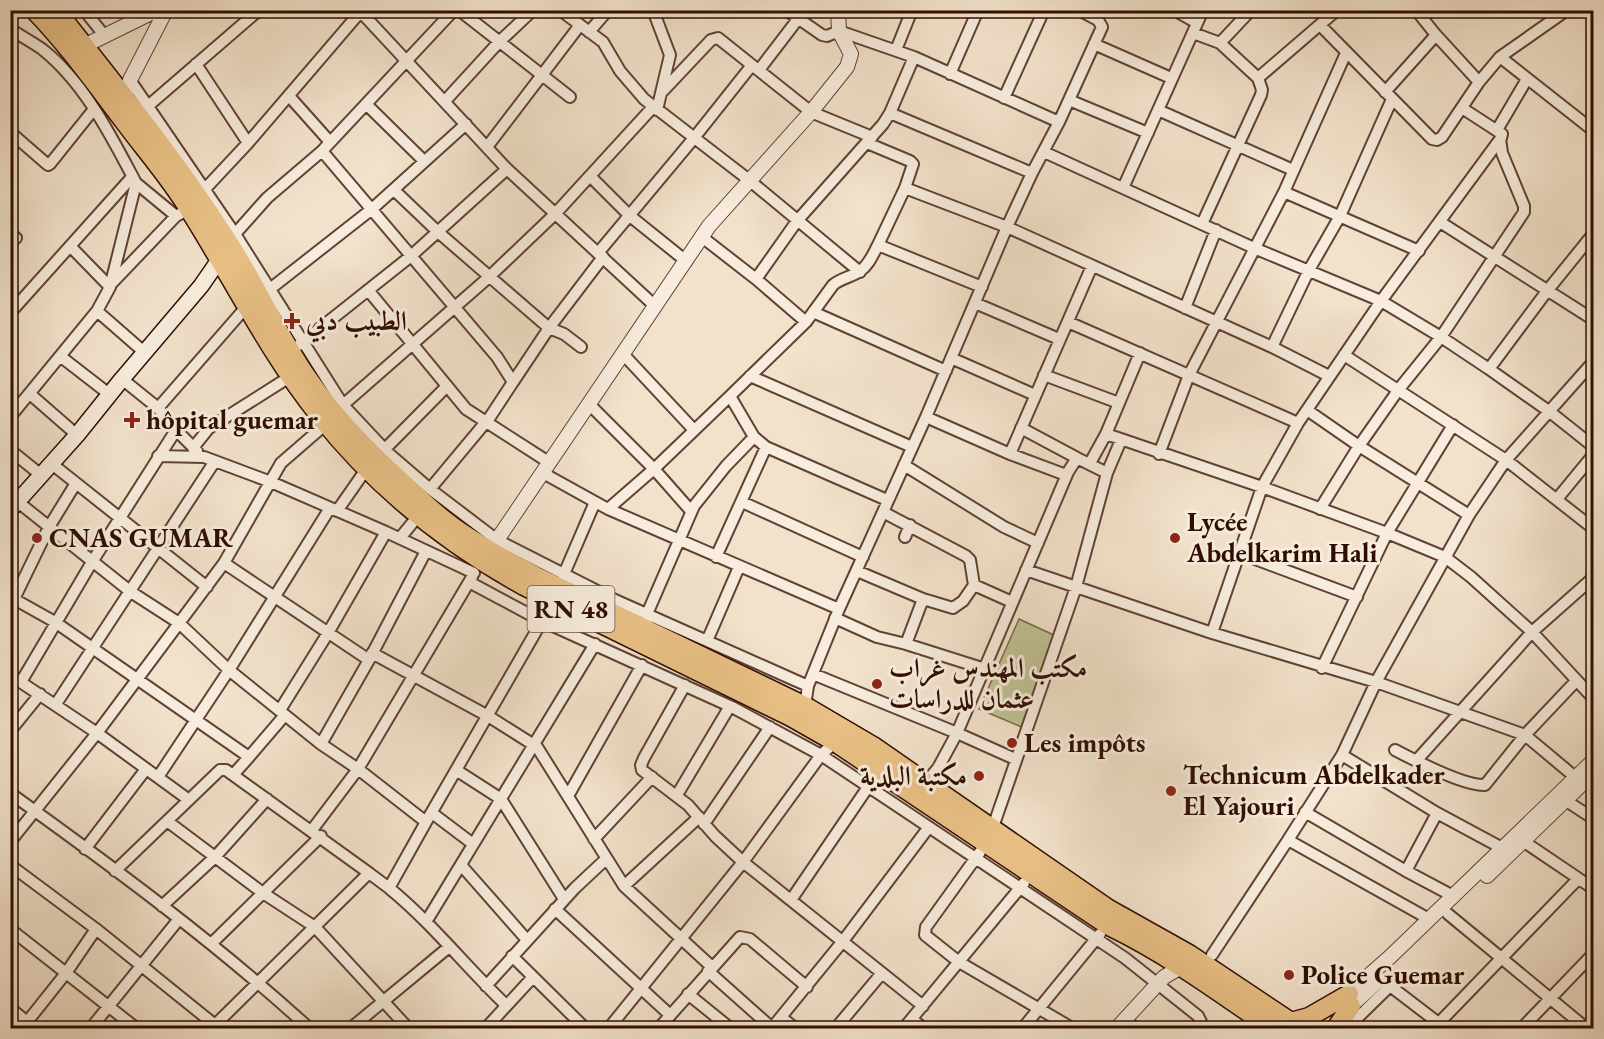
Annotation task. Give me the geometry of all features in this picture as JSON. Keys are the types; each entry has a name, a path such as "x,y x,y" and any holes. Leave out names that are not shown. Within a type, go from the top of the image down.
{"highway":[{"name":"RN 48","path":"34,10 81,64 121,104"},
{"name":"RN 48","path":"56,10 84,46 121,104 192,204 297,347 367,468 418,516 483,562 596,622 781,711 930,789"},
{"name":"RN 48","path":"232,258 247,306 291,376 335,415 355,438 432,510 460,532 483,562 564,582 646,622 751,680 805,706 873,746 930,789 1033,874 1109,927 1185,960 1271,1029"},
{"name":"RN 48","path":"990,837 1107,908 1185,960 1299,1026"},
{"path":"1299,1026 1309,1017 1350,1000"},
{"path":"1336,1029 1350,1000"}],"main road":[{"path":"14,506 77,435 201,286 232,258"}],"street":[{"path":"84,10 104,35"},
{"path":"84,46 157,10"},
{"path":"121,104 130,80 166,10"},
{"path":"148,106 258,10"},
{"path":"232,258 267,198 326,146 454,10"},
{"path":"459,10 570,97"},
{"path":"445,101 499,42 533,10"},
{"path":"560,10 607,46 627,80 655,108 748,180 860,272"},
{"path":"487,147 543,76 585,28 608,10"},
{"path":"10,842 207,588 284,459 489,277 555,214 655,108 662,93 670,55 653,10"},
{"path":"786,10 822,34 827,36 839,31 896,50 1059,122"},
{"path":"211,944 263,893 316,833 358,769 483,562 702,237 748,180 811,111 850,61 850,50 839,31 838,10"},
{"path":"896,50 912,10"},
{"path":"950,74 978,10"},
{"path":"1004,98 1044,10"},
{"path":"805,706 808,686 837,613 926,417 1007,227 1059,122 1102,27 1101,23 1078,10"},
{"path":"1174,10 1195,28 1220,43 1258,78 1262,90 1202,224"},
{"path":"1123,188 1203,10"},
{"path":"1220,43 1251,10"},
{"path":"1258,78 1337,10"},
{"path":"1416,10 1479,82"},
{"path":"1320,25 1388,96 1432,139 1437,140 1442,137 1479,82 1500,57 1567,10"},
{"path":"111,285 192,204 248,143 360,11 507,169 656,306"},
{"path":"430,489 487,422 549,328 630,216 694,138 798,19"},
{"path":"10,29 42,50 58,65 94,109 134,180 192,204"},
{"path":"1272,347 1309,270 1340,216 1388,96 1436,35"},
{"path":"608,509 654,469 806,322 838,280 860,272 878,245 905,188 913,164 910,160 811,111 720,39 715,38 662,93"},
{"path":"1094,44 1171,78"},
{"path":"1159,453 1189,375 1284,192 1346,53"},
{"path":"756,279 797,221 870,140 890,113 914,57"},
{"path":"1500,57 1593,131"},
{"path":"196,64 248,143"},
{"path":"1212,633 1262,487 1298,423 1381,302 1440,222 1499,134 1527,79"},
{"path":"130,80 148,106 192,204 232,258 270,289 297,347 411,256 507,169"},
{"path":"289,96 372,209 497,357 513,382"},
{"path":"1069,100 1148,133"},
{"path":"366,104 424,161"},
{"path":"1320,509 1359,446 1399,389 1441,337 1524,209 1502,153 1499,134 1462,108"},
{"path":"10,132 48,165 94,109"},
{"path":"1158,110 1293,170"},
{"path":"890,113 1032,173"},
{"path":"270,289 372,209 466,124"},
{"path":"1044,152 1254,248 1381,302 1441,337 1489,369 1550,412 1593,447"},
{"path":"590,176 630,216 686,261"},
{"path":"10,313 134,180"},
{"path":"10,417 98,311 111,285 134,180"},
{"path":"905,188 1007,227 1272,347 1329,376"},
{"path":"394,190 438,232 549,328 564,334 581,347"},
{"path":"1284,192 1419,251"},
{"path":"1440,222 1593,320"},
{"path":"1185,308 1216,230"},
{"path":"702,237 806,322"},
{"path":"1489,369 1547,291 1591,238"},
{"path":"878,245 982,287"},
{"path":"71,246 111,285"},
{"path":"1010,454 1092,266"},
{"path":"368,290 466,409 595,502 837,613 877,637 985,669"},
{"path":"975,303 1059,339"},
{"path":"158,408 247,306"},
{"path":"98,311 144,352"},
{"path":"813,312 946,370"},
{"path":"1068,322 1298,423"},
{"path":"1090,463 1106,434 1140,353"},
{"path":"623,354 694,429"},
{"path":"1344,355 1506,460 1593,529"},
{"path":"60,356 109,394"},
{"path":"951,358 1035,395"},
{"path":"1212,955 1342,755 1376,682 1469,515 1506,460 1593,361"},
{"path":"1044,375 1119,403"},
{"path":"193,447 209,428 291,376"},
{"path":"750,376 912,447"},
{"path":"122,379 158,408 176,430 209,459 271,482 386,531 426,551 483,562"},
{"path":"385,449 446,387"},
{"path":"30,394 77,435"},
{"path":"730,396 754,437 766,447 887,500"},
{"path":"589,404 654,469 691,511"},
{"path":"1307,410 1359,446 1469,515"},
{"path":"335,415 385,449 430,489 483,562 542,621 730,706 821,755 975,856 1159,984 1198,1016 1201,1022 1198,1029"},
{"path":"926,417 1066,476"},
{"path":"1322,668 1387,533 1453,424"},
{"path":"1021,428 1107,473"},
{"path":"21,682 92,561 176,430"},
{"path":"1106,434 1262,487 1445,557 1471,577 1532,633 1593,699"},
{"path":"754,437 715,479 691,511 646,622 706,641 808,686"},
{"path":"1072,1029 959,962 927,939 924,932 990,837 1076,587 1107,473 1121,440"},
{"path":"716,557 766,447"},
{"path":"10,450 76,483 207,588"},
{"path":"1557,499 1593,454"},
{"path":"158,456 209,459"},
{"path":"930,789 985,669 1066,476 1077,458"},
{"path":"56,704 131,592 209,459"},
{"path":"904,465 1004,527 1038,543"},
{"path":"158,777 274,597 334,510 367,468"},
{"path":"76,483 49,527 12,601 55,622 249,757"},
{"path":"564,582 595,502"},
{"path":"741,502 863,557"},
{"path":"14,506 49,527 131,592 179,623 229,670 321,744 473,844"},
{"path":"857,571 923,599 952,608 963,601 974,585 970,560 883,512"},
{"path":"400,538 418,516"},
{"path":"905,537 910,525"},
{"path":"233,775 282,713 386,531"},
{"path":"321,744 426,551"},
{"path":"1239,553 1357,597"},
{"path":"224,563 328,633 414,676 534,744 624,886 682,939 772,1029 843,942 929,827"},
{"path":"706,641 739,567"},
{"path":"1026,570 1212,633 1322,668 1376,682 1525,735 1575,777"},
{"path":"1416,761 1532,633 1593,577"},
{"path":"974,585 1012,602"},
{"path":"906,644 923,599"},
{"path":"389,888 542,621"},
{"path":"426,922 595,644"},
{"path":"751,680 753,662"},
{"path":"568,795 642,665"},
{"path":"813,674 1015,759"},
{"path":"10,675 97,732 189,800"},
{"path":"1395,750 1416,761 1485,785 1525,735 1576,681"},
{"path":"685,685 642,762 642,770 677,795 743,862 923,1006"},
{"path":"10,731 40,694"},
{"path":"677,795 730,706"},
{"path":"624,886 701,820 770,727"},
{"path":"609,1029 743,862 821,755 835,741"},
{"path":"1342,755 1437,813 1502,848"},
{"path":"1328,1029 1350,1000 1593,760"},
{"path":"85,849 146,768"},
{"path":"115,871 220,770 226,770 389,888 426,922 506,1005"},
{"path":"456,770 501,799 564,899"},
{"path":"1347,1029 1385,982 1448,914 1593,772"},
{"path":"594,839 652,777"},
{"path":"791,900 868,787"},
{"path":"10,793 211,944 258,982 309,1029"},
{"path":"162,906 215,857 267,799"},
{"path":"1566,800 1593,819"},
{"path":"1305,812 1454,896"},
{"path":"1406,871 1437,813"},
{"path":"167,821 263,893 315,927 408,1029"},
{"path":"1288,840 1429,920"},
{"path":"1523,841 1593,889"},
{"path":"486,986 564,899 606,859"},
{"path":"10,865 96,929 216,1027 258,982 369,873"},
{"path":"461,865 527,940"},
{"path":"904,1029 1019,887 1033,874"},
{"path":"1385,982 1439,1027 1578,879"},
{"path":"555,909 670,1015"},
{"path":"1448,914 1586,1029"},
{"path":"91,1029 179,919"},
{"path":"1023,1029 1095,938 1109,927"},
{"path":"10,928 136,1029"},
{"path":"11,1009 31,1025 96,929"},
{"path":"659,1029 736,940 743,936 750,939 807,987"},
{"path":"351,1029 449,947"},
{"path":"1522,1029 1593,953"},
{"path":"512,956 585,1029"},
{"path":"1126,1025 1164,977 1185,960"},
{"path":"836,1029 882,973"},
{"path":"486,1029 533,977"},
{"path":"1350,1000 1385,982"},
{"path":"688,994 730,1029"},
{"path":"782,1018 795,1029"},
{"path":"912,1019 922,1029"}],"green space":[{"path":"1019,619 1056,636 1024,728 979,709"}],"place":[{"name":"الطبيب دبي","path":"292,321"},
{"name":"hôpital guemar","path":"132,420"},
{"name":"CNAS GUMAR","path":"37,538"},
{"name":"Lycée Abdelkarim Hali","path":"1175,538"},
{"name":"مكتب المهندس غراب عثمان للدراسات","path":"877,684"},
{"name":"Les impôts","path":"1012,743"},
{"name":"مكتبة البلدية","path":"979,776"},
{"name":"Technicum Abdelkader El Yajouri","path":"1171,791"},
{"name":"Police Guemar","path":"1289,975"}]}
